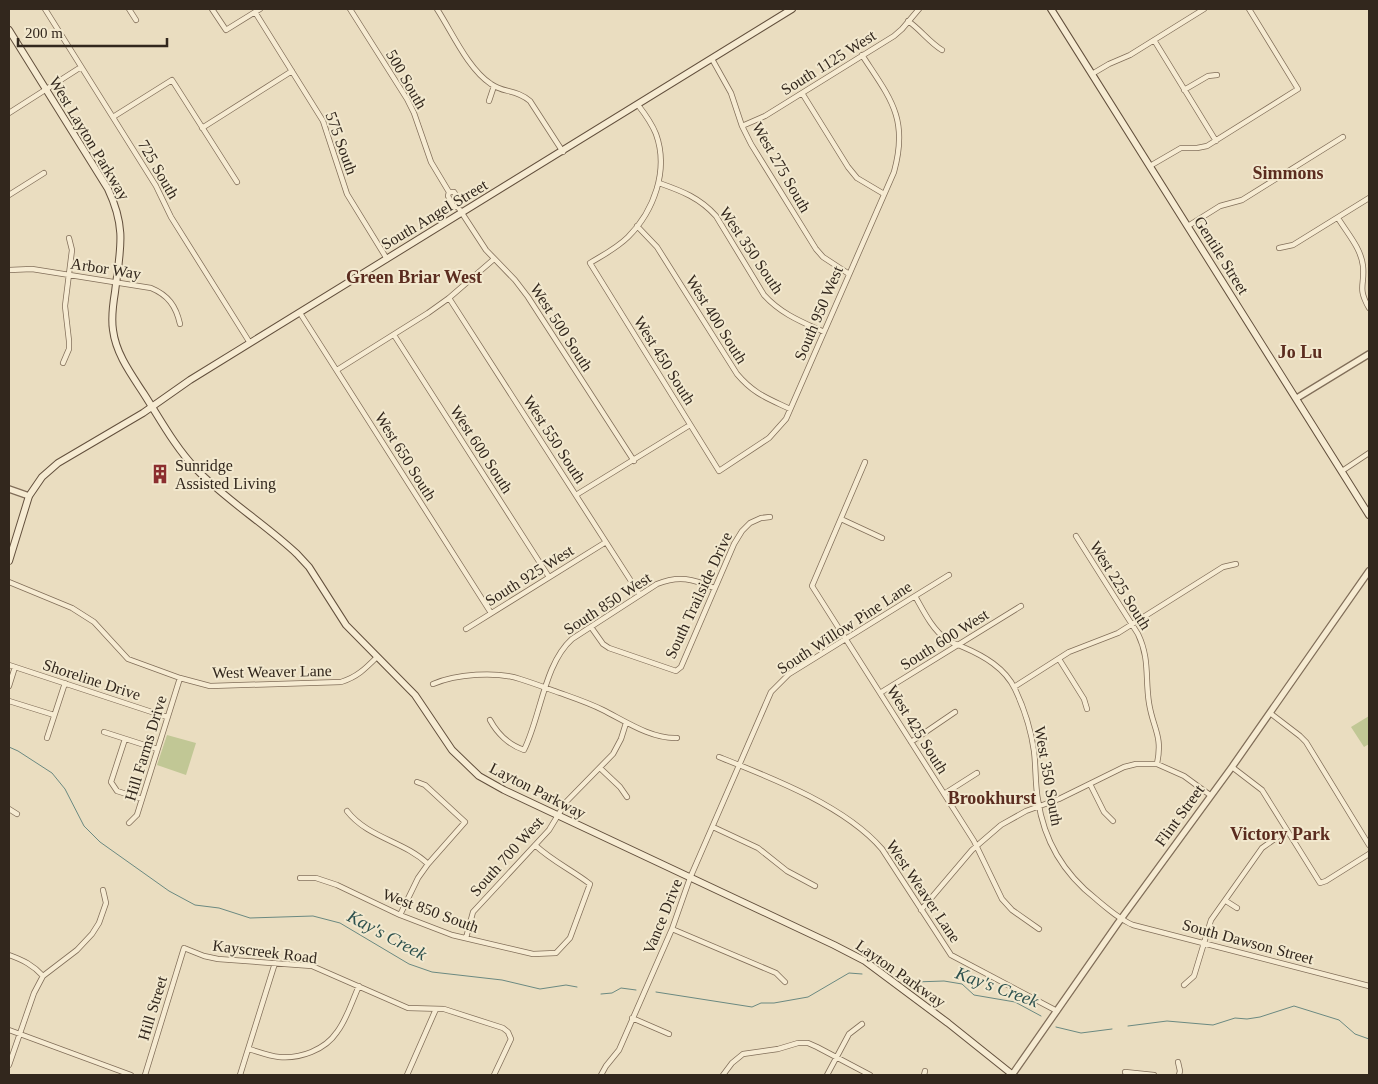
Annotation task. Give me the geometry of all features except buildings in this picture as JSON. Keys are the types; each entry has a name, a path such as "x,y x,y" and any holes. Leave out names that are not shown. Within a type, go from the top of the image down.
{"main road":[{"name":"South Angel Street","path":"9,561 29,496 42,477 58,463 387,259 460,210 563,152 792,9"},
{"name":"Gentile Street","path":"1051,9 1342,470 1369,516"},
{"name":"West Layton Parkway","path":"9,30 108,189 117,208 121,226 121,243 112,312 113,329 116,345 125,364 152,406"},
{"name":"Layton Parkway","path":"152,406 174,441 195,468 281,540 303,561 346,625 415,695 452,750 479,776 557,816 648,857 864,961 948,1023 1013,1075"}],"street":[{"name":"725 South","path":"45,9 156,186 171,217 250,343"},
{"path":"129,9 136,20"},
{"path":"212,9 226,30 260,9"},
{"name":"500 South","path":"350,9 407,99 414,113 431,162 449,192 448,196 454,207 460,210 461,203 454,192 449,192"},
{"path":"437,9 476,70 494,86 516,92 530,101 563,152"},
{"name":"South 1125 West","path":"742,126 765,116 894,36 902,30 919,9"},
{"path":"1092,74 1108,64 1130,55 1204,9"},
{"path":"1150,166 1181,148 1207,146 1298,89 1249,9"},
{"name":"575 South","path":"255,12 323,121 347,194 387,259"},
{"path":"908,21 942,50"},
{"path":"1154,40 1216,141"},
{"name":"South 950 West","path":"719,471 769,438 783,423 894,172 898,158 900,136 898,122 890,99 862,55"},
{"name":"West 275 South","path":"712,59 731,93 742,126 751,144 816,249 830,262 849,274"},
{"path":"9,113 81,67"},
{"path":"202,128 292,71"},
{"path":"1184,90 1208,76 1217,75"},
{"path":"112,117 172,80 236,182"},
{"path":"489,102 494,86"},
{"path":"802,93 848,167 857,178 884,194"},
{"path":"637,226 648,210 659,183 661,162 656,134 638,104"},
{"path":"1188,226 1220,206 1242,200 1342,137"},
{"path":"9,195 44,174"},
{"name":"West 350 South","path":"659,183 686,193 707,206 716,216 764,295 772,304 788,316 824,332"},
{"path":"1279,248 1293,245 1369,198"},
{"name":"West 500 South","path":"460,210 477,238 494,259 516,280 528,297 634,461"},
{"path":"1338,218 1356,247 1363,266 1362,293 1369,308"},
{"name":"West 450 South","path":"637,226 616,247 590,263 719,471"},
{"name":"West 400 South","path":"637,226 658,247 736,374 760,395 790,410"},
{"path":"63,363 69,349 65,306 72,250 69,238"},
{"path":"337,370 449,298 494,259"},
{"path":"1363,266 1369,265"},
{"name":"Arbor Way","path":"9,270 32,269 151,288 162,293 172,303 178,313 180,324"},
{"name":"West 550 South","path":"449,298 640,594"},
{"name":"West 650 South","path":"300,313 492,613"},
{"name":"West 600 South","path":"394,335 549,577"},
{"path":"1296,398 1369,354"},
{"path":"576,495 690,425"},
{"path":"1342,470 1369,453"},
{"path":"865,462 841,519 882,538"},
{"path":"9,488 29,496"},
{"name":"South Trailside Drive","path":"591,627 603,644 609,648 676,671 681,667 714,588 742,531 750,523 761,518 770,517"},
{"name":"West 425 South","path":"841,519 812,586 976,846 1002,899 1012,910 1039,928"},
{"name":"West 225 South","path":"1076,536 1145,648 1149,701 1160,742 1157,764"},
{"name":"South 925 West","path":"466,629 606,542"},
{"path":"1075,547 1080,544"},
{"path":"1014,687 1083,646 1111,636 1223,567 1236,564"},
{"name":"Flint Street","path":"1013,1075 1369,572"},
{"name":"South Willow Pine Lane","path":"740,765 771,692 789,674 948,575"},
{"name":"South 850 West","path":"490,720 496,731 516,747 524,750 555,659 572,639 640,594 669,579 690,579 714,588"},
{"name":"West Weaver Lane","path":"9,582 72,608 94,622 128,658 180,678 210,686 341,682 353,678 362,672 376,656"},
{"name":"West 350 South","path":"915,596 932,623 946,639 980,654 1006,675 1014,687 1030,731 1039,805 1046,835 1068,873 1085,891 1122,919"},
{"name":"South 600 West","path":"880,693 1021,606"},
{"path":"1059,659 1084,699 1087,709"},
{"name":"Shoreline Drive","path":"9,664 167,716"},
{"path":"9,686 15,666"},
{"path":"433,684 446,678 499,675 518,678 595,706 626,723 667,738 677,738"},
{"name":"Hill Farms Drive","path":"129,823 137,814 180,678"},
{"path":"47,738 65,683"},
{"path":"9,701 54,715"},
{"path":"911,742 956,712"},
{"path":"1270,713 1306,742 1369,845"},
{"name":"South 700 West","path":"466,938 471,918 477,907 549,830 566,802 613,754 621,739 626,723"},
{"path":"104,732 157,750"},
{"path":"125,739 111,782 117,791 142,799"},
{"name":"West Weaver Lane","path":"719,757 795,789 856,824 870,835 882,849 951,955 1057,1011"},
{"path":"921,910 976,846 1001,825 1013,817 1039,805 1059,799 1124,767 1136,764 1157,764 1184,776 1210,795"},
{"name":"Vance Drive","path":"601,1074 618,1050 672,929 690,878 740,765"},
{"path":"1232,767 1262,790 1320,883 1369,854"},
{"path":"600,768 620,786 627,797"},
{"path":"944,794 976,773"},
{"path":"400,915 418,878 428,864 466,822 425,785 416,782"},
{"path":"1090,784 1104,812 1113,821"},
{"path":"9,808 17,814"},
{"path":"347,812 361,826 407,849 428,864"},
{"path":"713,827 758,848 787,871 815,886"},
{"path":"1184,985 1194,976 1210,920 1262,848 1286,831"},
{"name":"West 850 South","path":"300,878 316,878 337,885 400,915 466,938 533,954 556,953 570,938 590,884 551,859 535,846"},
{"path":"9,1065 34,992 43,976 77,950 92,934 105,909 103,890"},
{"path":"1226,900 1237,908"},
{"name":"South Dawson Street","path":"1122,919 1133,925 1369,986"},
{"path":"672,929 776,973 785,982"},
{"name":"Kayscreek Road","path":"184,948 218,959 312,966 398,1004 414,1009 444,1009 503,1028 508,1032 510,1039 494,1075"},
{"name":"Hill Street","path":"145,1075 184,948"},
{"path":"9,955 24,960 43,976"},
{"path":"240,1075 275,963"},
{"path":"249,1049 272,1056 288,1057 306,1054 317,1049 338,1032 359,986"},
{"path":"407,1075 436,1009"},
{"path":"632,1018 668,1034"},
{"path":"827,1075 849,1034 862,1024"},
{"path":"9,1030 131,1075"},
{"path":"723,1075 732,1063 743,1054 778,1049 798,1043 808,1043 870,1075"},
{"path":"1178,1062 1179,1075"},
{"path":"1125,1072 1154,1075"}],"green space":[{"path":"1369,716 1369,744 1364,747 1351,727"},
{"path":"167,735 196,743 186,775 157,765"}],"waterway":[{"name":"Kay's Creek","path":"9,747 52,773 65,789 84,826 100,842 169,891 195,905 219,908 250,918 313,916 340,923 409,964 432,972 502,980 540,989 566,985 577,987"},
{"name":"Kay's Creek","path":"656,992 752,1007 761,1003 774,1003 808,997 849,973 862,974"},
{"name":"Kay's Creek","path":"915,982 944,981 962,984 974,995 1015,1002 1041,1016"},
{"name":"Kay's Creek","path":"601,994 612,993 621,988 636,990"},
{"name":"Kay's Creek","path":"1128,1026 1167,1021 1213,1025 1235,1018 1260,1017 1294,1006 1339,1020 1355,1034 1369,1039"},
{"name":"Kay's Creek","path":"1056,1027 1081,1033 1112,1029"}],"place":[{"name":"Sunridge Assisted Living","path":"160,474"}],"district":[{"name":"Simmons","path":"1288,173"},
{"name":"Green Briar West","path":"414,277"},
{"name":"Jo Lu","path":"1300,352"},
{"name":"Brookhurst","path":"992,798"},
{"name":"Victory Park","path":"1280,834"}]}
